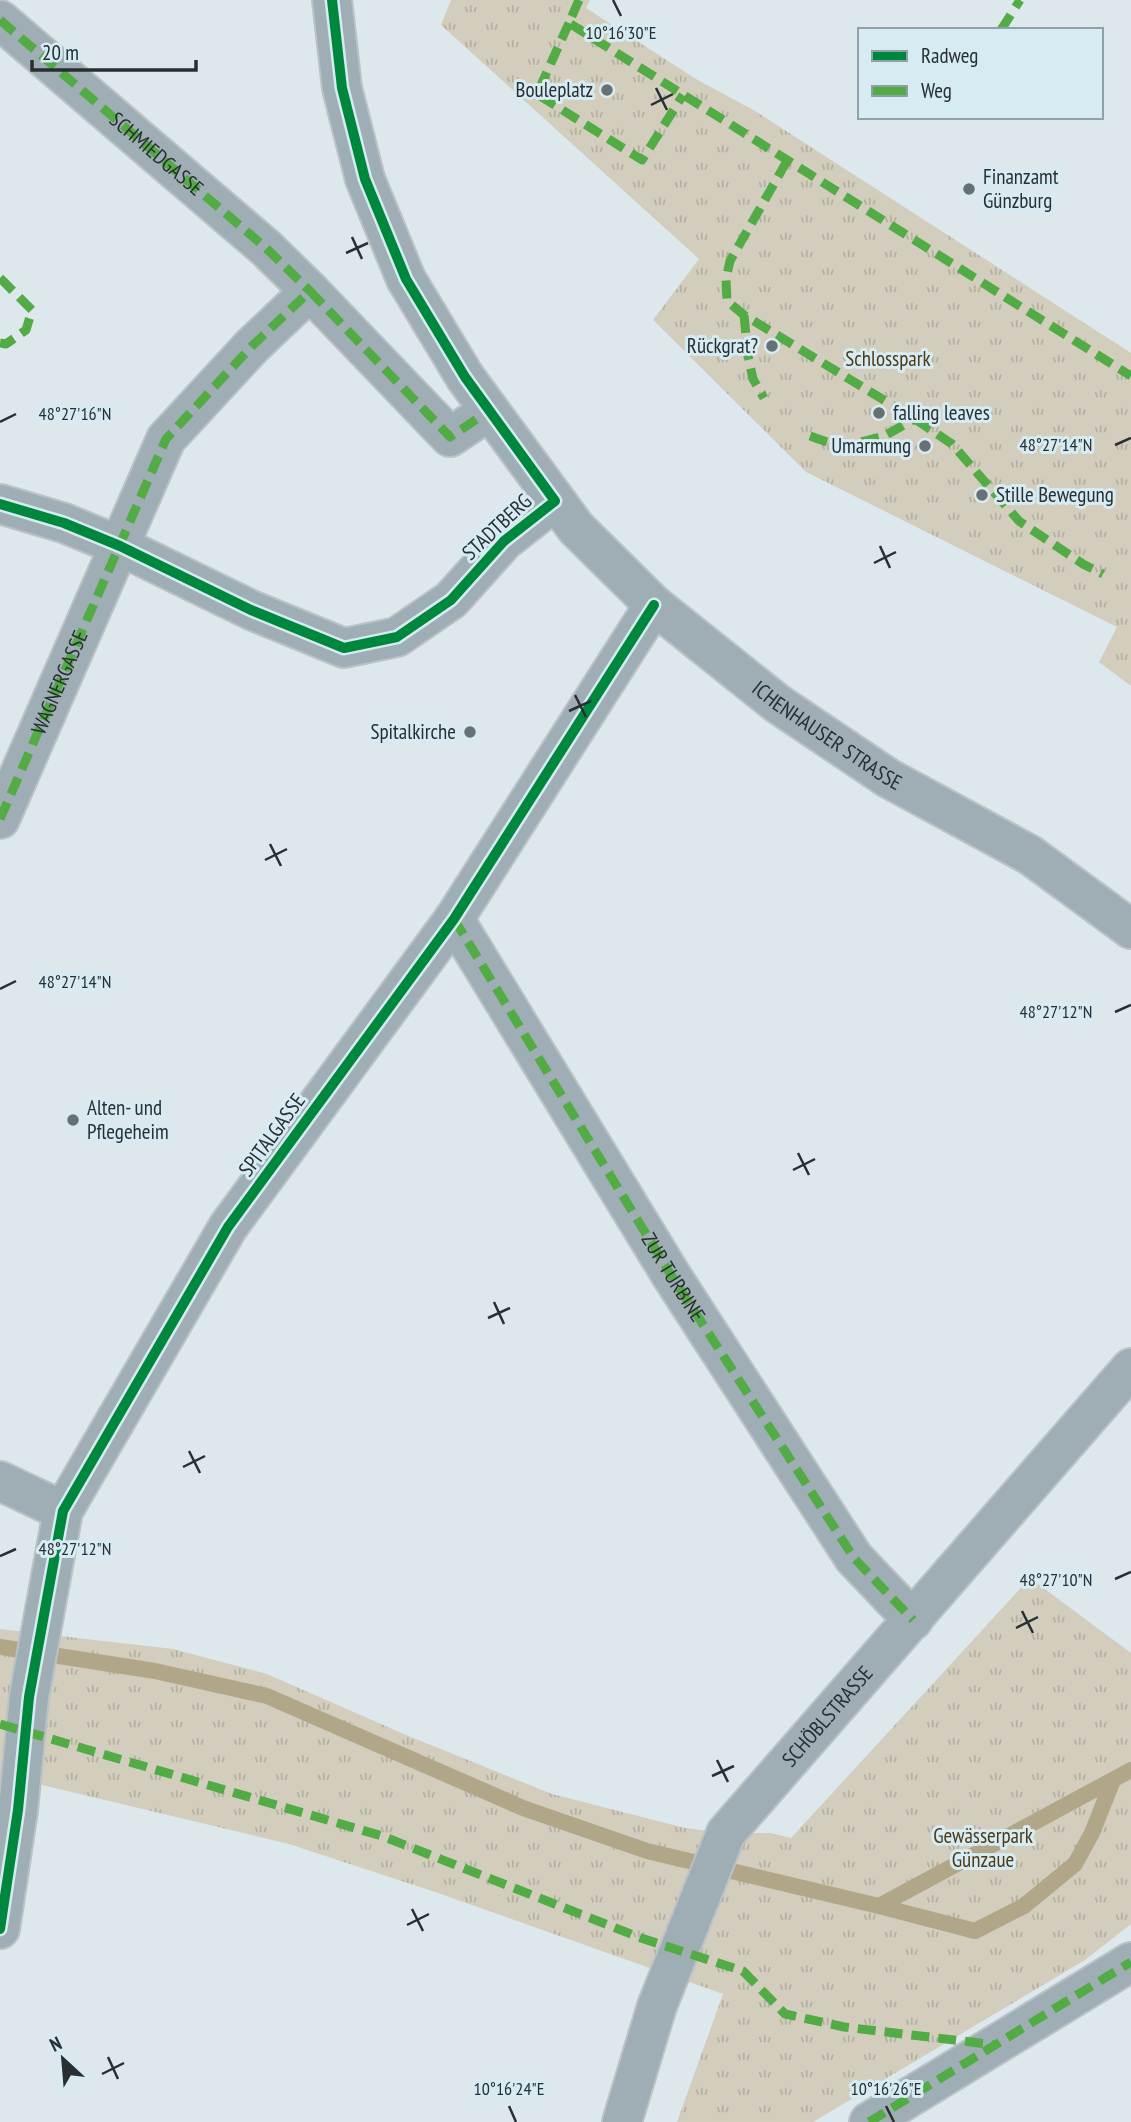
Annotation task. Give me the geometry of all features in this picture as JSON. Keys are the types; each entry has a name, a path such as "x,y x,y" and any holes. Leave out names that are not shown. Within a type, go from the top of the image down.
{"street":[{"name":"STADTBERG","path":"0,504 64,523 120,546 251,610 344,648 397,637 451,600 504,541 555,501 465,377 406,279 365,179 342,88 332,0"},
{"name":"SCHMIEDGASSE","path":"0,20 266,248 310,291"},
{"path":"120,546 166,439 251,346 310,291 450,437 489,411"},
{"name":"ICHENHAUSER STRASSE","path":"555,501 576,527 654,605 789,712 888,778 1030,855 1131,929"},
{"name":"WAGNERGASSE","path":"0,819 120,546"},
{"name":"SPITALGASSE","path":"0,1929 16,1823 28,1715 63,1511 228,1227 454,919 654,605"},
{"name":"ZUR TURBINE","path":"454,919 671,1275 854,1558 913,1620"},
{"name":"SCHÖBLSTRASSE","path":"622,2122 657,2006 726,1833 1131,1368"},
{"path":"0,1481 63,1511"},
{"path":"869,2122 1131,1962"}],"green space":[{"name":"Schlosspark","path":"451,0 590,0 586,8 696,79 755,111 1131,353 1131,686 1099,662 1117,627 806,472 653,320 699,259 441,25"},
{"name":"Gewässerpark Günzaue","path":"1030,1578 1131,1653 1131,1924 1085,1960 813,2122 677,2122 723,1994 441,1894 289,1844 0,1775 0,1629 173,1649 267,1674 406,1735 552,1794 685,1828 726,1833 771,1833 791,1838"}],"waterway":[{"path":"0,1647 155,1671 267,1696 523,1808 647,1851 879,1906 1131,1770"},
{"path":"879,1906 975,1931 1024,1906 1075,1864 1092,1833 1113,1780"}],"marked path":[{"path":"579,0 569,23 1131,376"},
{"path":"1002,28 1020,0"},
{"path":"0,20 266,248 310,291"},
{"path":"569,23 537,94 642,160 683,95"},
{"path":"787,161 730,261 726,279 727,301 744,315 952,444 1019,521 1083,564 1103,574"},
{"path":"0,278 32,310 26,330 6,344 0,343"},
{"path":"0,819 166,439 252,346 310,291 450,437 489,411"},
{"path":"744,315 753,379 764,398"},
{"path":"810,436 841,447 884,436 915,419"},
{"path":"454,919 671,1275 854,1558 913,1620"},
{"path":"0,1724 382,1836 641,1938 743,1971 785,2014 844,2027 996,2045"},
{"path":"869,2122 1131,1962"}],"cycle path":[{"path":"0,504 64,523 120,546 251,610 344,648 397,637 451,600 504,541 555,501 465,377 406,279 365,179 342,88 332,0"},
{"path":"0,1929 18,1810 29,1697 63,1511 228,1227 454,919 654,605"}],"place":[{"name":"Bouleplatz","path":"607,90"},
{"name":"Finanzamt Günzburg","path":"969,189"},
{"name":"Rückgrat?","path":"772,346"},
{"name":"falling leaves","path":"879,413"},
{"name":"Umarmung","path":"925,446"},
{"name":"Stille Bewegung","path":"982,495"},
{"name":"Spitalkirche","path":"470,732"},
{"name":"Alten- und Pflegeheim","path":"73,1120"}]}
